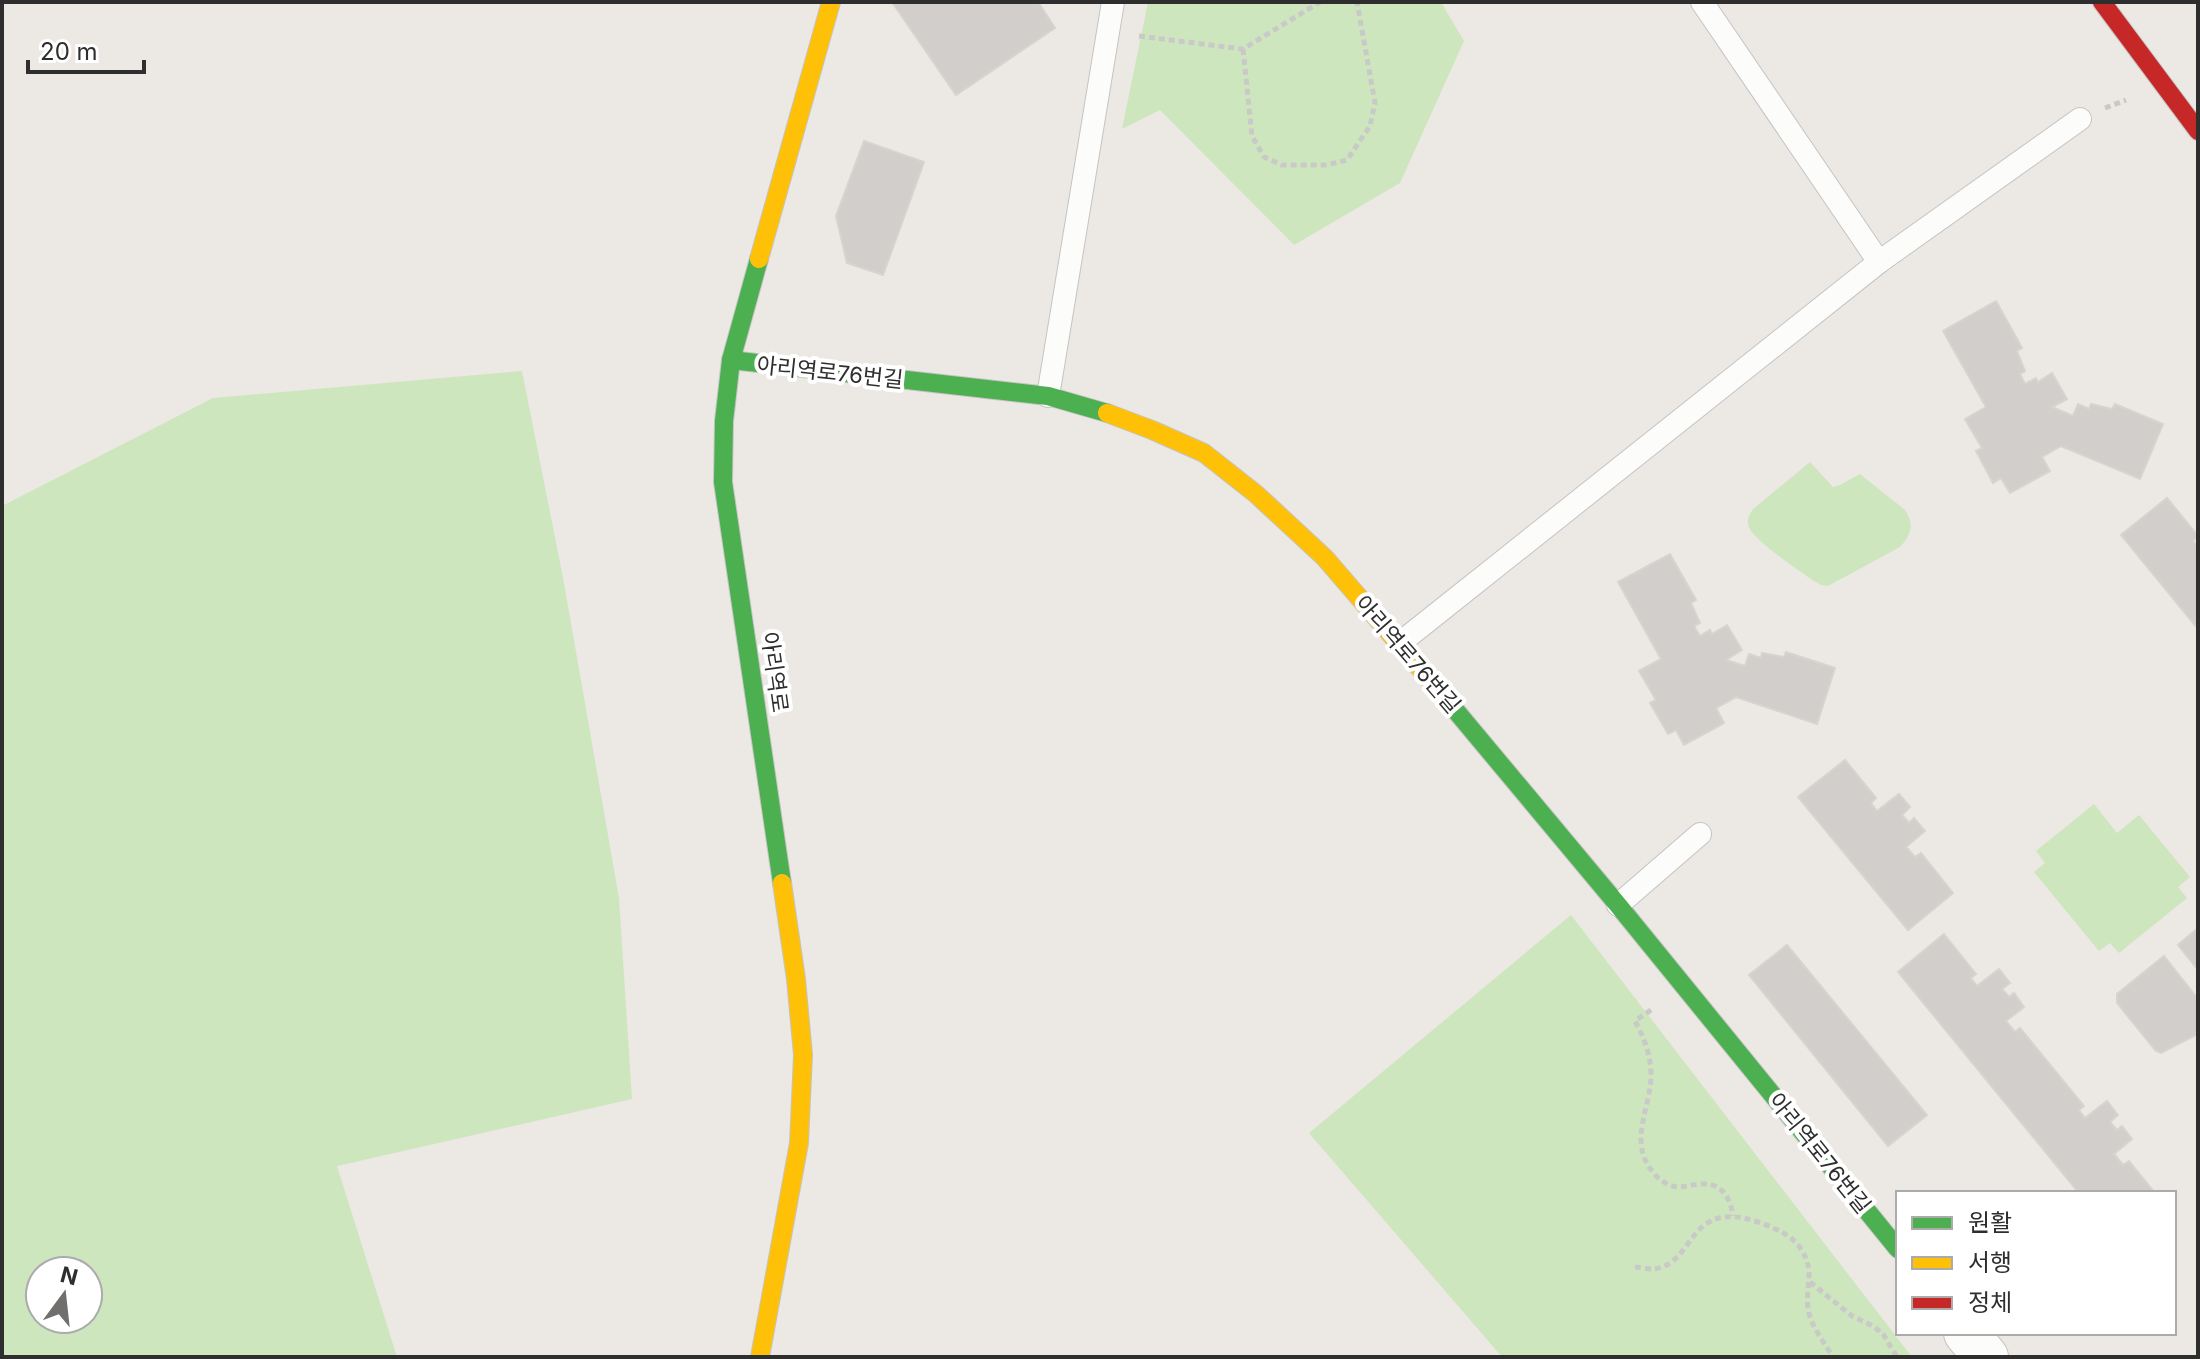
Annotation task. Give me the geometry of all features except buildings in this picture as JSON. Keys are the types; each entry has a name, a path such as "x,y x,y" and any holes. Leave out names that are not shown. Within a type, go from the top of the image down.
{"street":[{"name":"아리역로","path":"760,1357 799,1143 803,1055 796,979 723,482 724,421 731,360 831,2"},
{"path":"2102,2 2198,131"},
{"name":"아리역로76번길","path":"731,360 1048,396 1095,409 1204,453 1256,494 1325,558 1400,643 1896,1247"},
{"path":"1968,1335 1986,1357"}],"lane":[{"path":"1048,396 1113,2"},
{"path":"1702,2 1879,262"},
{"path":"1400,643 1879,262 2080,119"},
{"path":"1618,905 1700,834"}],"path":[{"path":"1108,32 1243,49 1320,2"},
{"path":"1243,49 1252,136 1264,157 1282,165 1327,165 1347,160 1370,126 1375,103 1357,2"},
{"path":"1635,1021 1645,1042 1651,1073 1640,1133 1642,1154 1662,1182 1677,1187 1706,1184 1717,1187 1726,1195 1733,1216"},
{"path":"1635,1267 1654,1269 1668,1263 1680,1253 1693,1234 1710,1221 1727,1216 1743,1217 1790,1236 1809,1265 1808,1311 1833,1357"},
{"path":"1810,1282 1852,1316 1883,1334 1897,1357"}],"green space":[{"path":"1148,2 1441,2 1464,41 1400,183 1294,245 1160,110 1122,129"},
{"path":"522,371 564,583 619,898 632,1099 337,1166 397,1357 2,1357 2,506 213,398"},
{"path":"1810,462 1833,487 1860,474 1905,510 1911,525 1900,547 1828,586 1814,581 1768,548 1753,533 1748,522 1753,509"},
{"path":"2094,804 2117,833 2139,815 2190,877 2178,887 2187,898 2119,953 2110,943 2099,951 2034,872 2045,863 2036,851"},
{"path":"1571,915 1912,1357 1502,1357 1309,1133"}],"traffic: fast":[{"path":"759,259 731,360 724,421 723,482 782,883"},
{"path":"731,360 1048,396 1107,413"},
{"path":"1431,681 1896,1247"}],"traffic: slow":[{"path":"759,259 831,2"},
{"path":"1107,413 1204,453 1256,494 1325,558 1431,681"},
{"path":"760,1357 799,1143 803,1055 782,883"}],"traffic: jam":[{"path":"2102,2 2198,131"}]}
